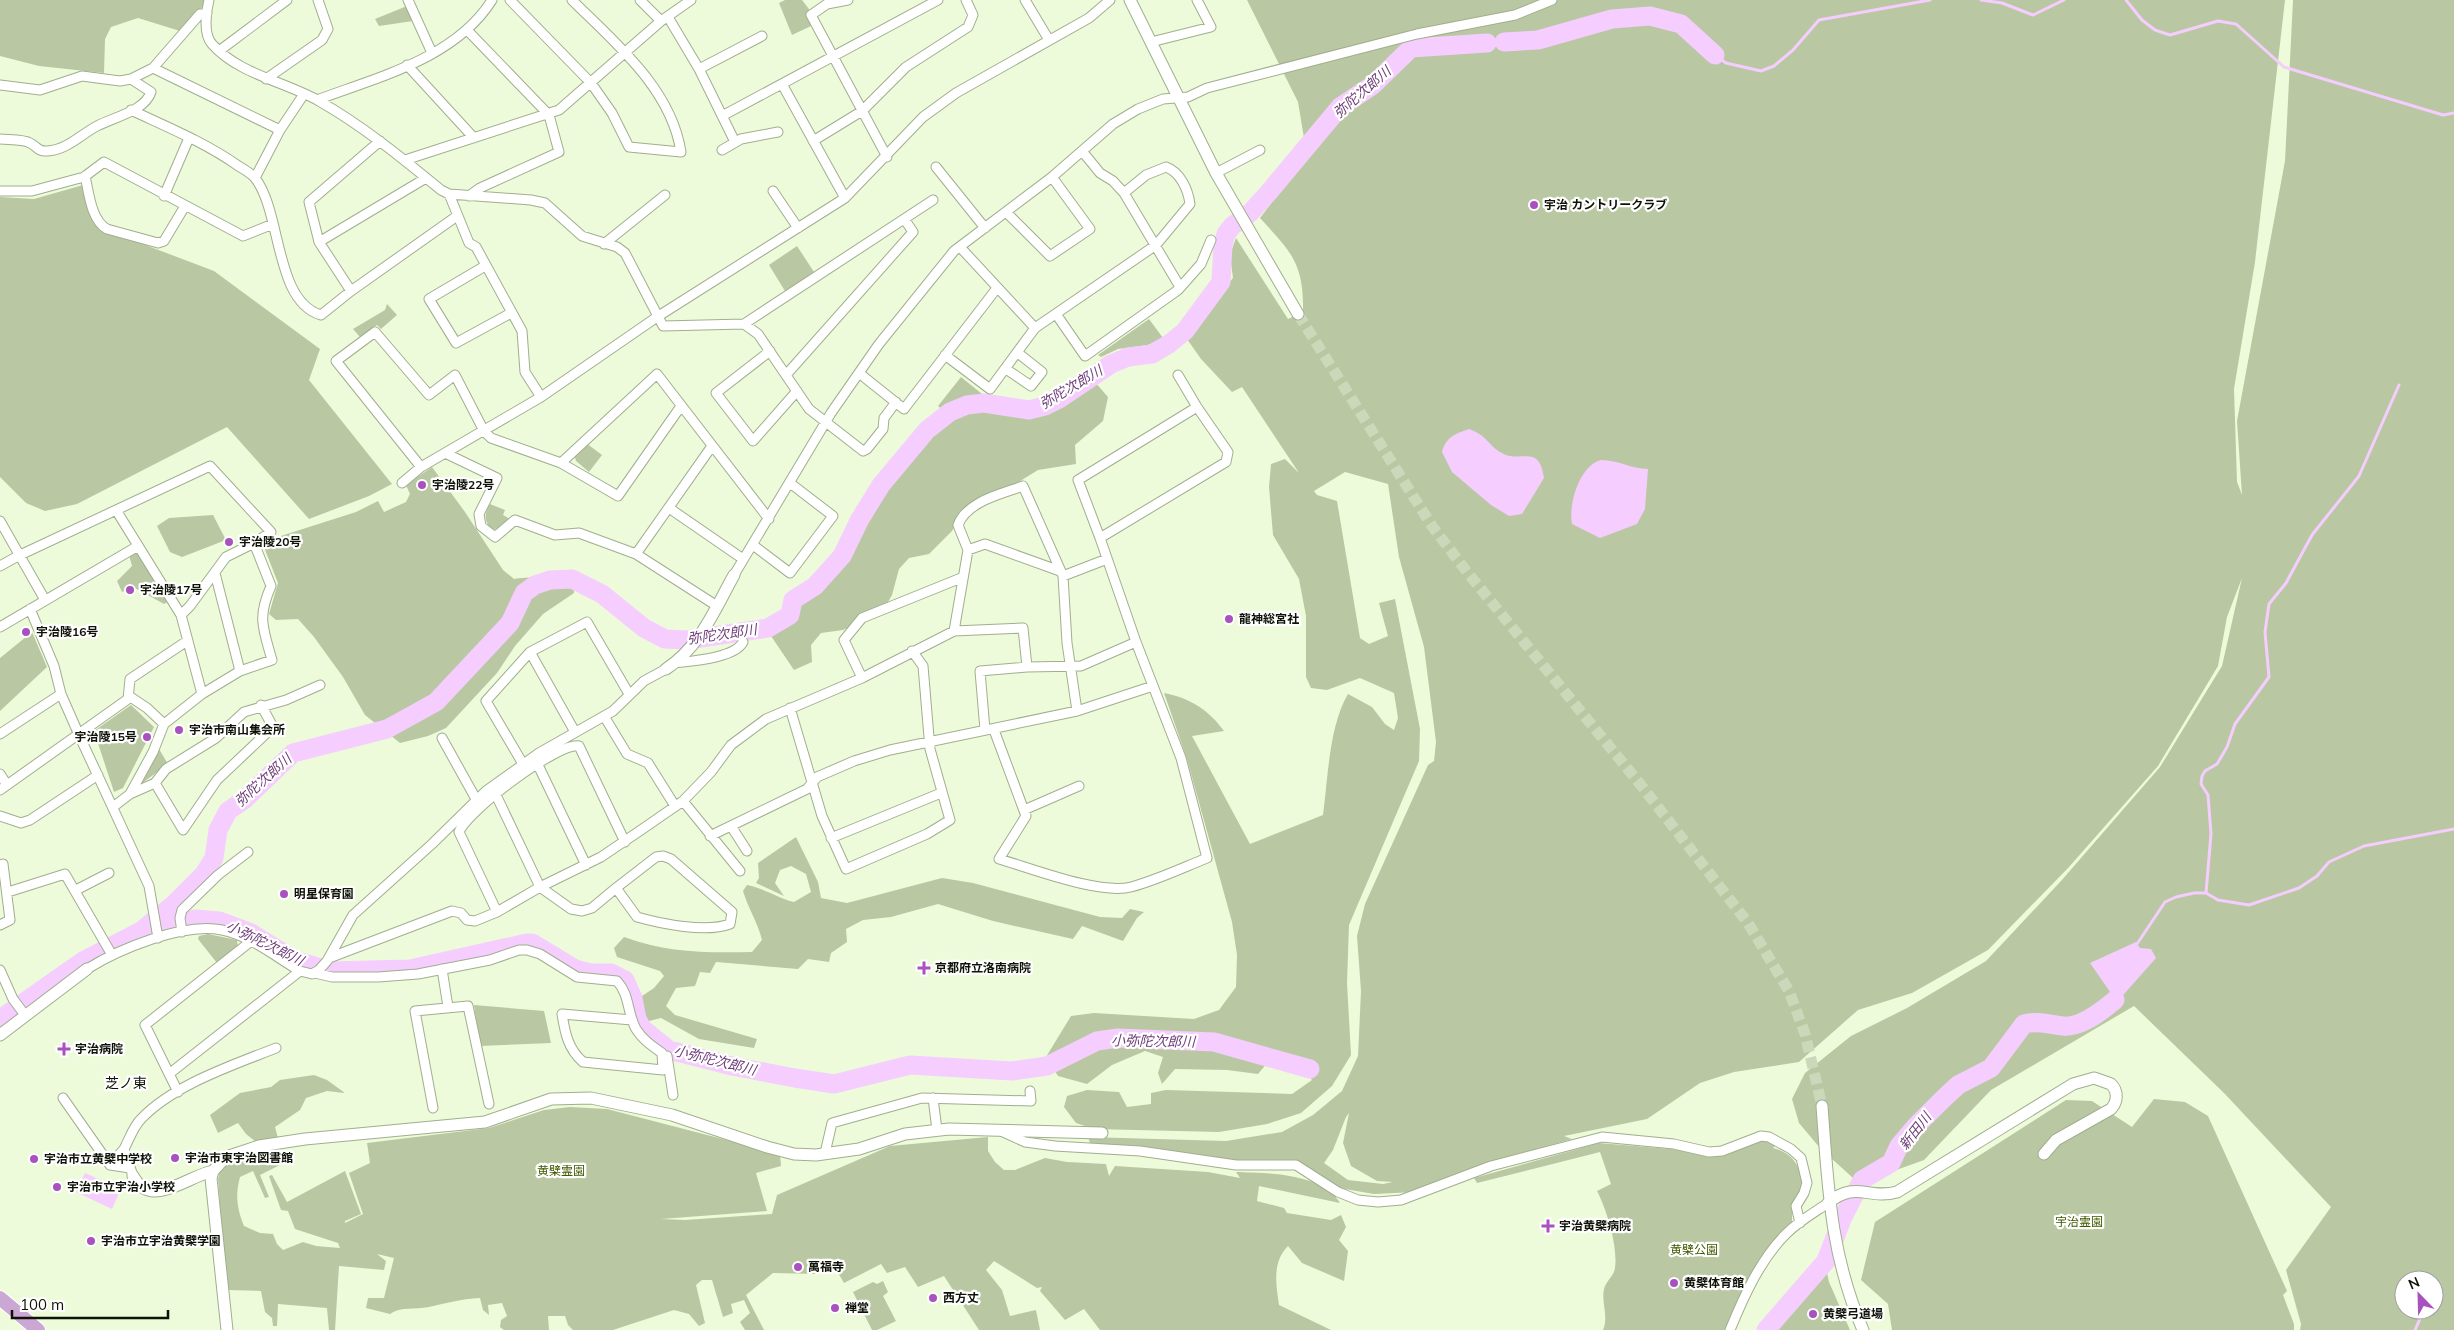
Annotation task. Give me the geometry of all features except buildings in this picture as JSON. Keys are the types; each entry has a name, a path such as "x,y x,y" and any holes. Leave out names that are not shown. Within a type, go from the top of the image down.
{"main road":[{"path":"0,1298 38,1330"}],"street":[{"path":"209,0 207,28 210,42 218,50 266,79 317,100 380,141 449,194 530,200 545,203 582,236 617,247 626,253 663,326 674,328 744,324 906,220 933,200"},
{"path":"218,50 287,0"},
{"path":"266,79 322,40 328,29 318,0"},
{"path":"408,0 432,53"},
{"path":"317,100 407,65 432,53 468,31 492,0"},
{"path":"510,0 591,83 612,113 629,147 680,152 677,130 666,107 632,59 572,0"},
{"path":"640,0 664,19 699,69 735,142"},
{"path":"405,160 549,115 559,110 664,19 691,0"},
{"path":"848,0 827,4 811,14 887,157"},
{"path":"722,116 938,0"},
{"path":"813,141 862,111 906,68 968,27 973,15 966,0"},
{"path":"1025,0 1049,40"},
{"path":"402,482 421,467 541,397 657,316 845,198 887,157 923,117 956,93 1088,18 1110,0"},
{"path":"1130,0 1177,98 1216,173 1298,314"},
{"path":"1150,42 1211,27 1197,0"},
{"path":"0,1035 23,1013 111,952 181,929 223,930 250,942 300,971 308,974 317,972 328,959 353,915 432,844 476,799 523,764 604,716 644,681 671,666 689,652 711,618 743,559 769,519 825,422 859,373 939,268 960,247 1052,178 1113,124 1138,109 1163,99 1188,97 1207,88 1417,34 1515,15 1552,0"},
{"path":"0,85 40,90 82,76 120,81 132,79 153,68 200,14 207,13"},
{"path":"468,31 549,115 559,152 480,188 469,196"},
{"path":"699,69 762,36"},
{"path":"407,65 474,138"},
{"path":"153,68 280,130"},
{"path":"0,139 31,143 37,150 44,152 64,148 97,126 131,110 149,97 151,92 132,79"},
{"path":"782,84 845,198"},
{"path":"256,178 280,130 304,94"},
{"path":"131,110 218,152 256,178 263,189 272,213 281,257 293,288 302,304 311,312 321,315 351,291 458,216"},
{"path":"722,150 741,139 778,132"},
{"path":"164,196 189,138"},
{"path":"351,291 319,242 309,202 380,141"},
{"path":"1216,173 1260,150"},
{"path":"1082,151 1100,173 1113,181 1124,193 1180,287"},
{"path":"0,191 32,191 85,176 104,162 164,196 243,236 273,224"},
{"path":"945,355 990,389 1035,328 1156,245 1190,204 1189,194 1175,170 1166,166 1146,175 1124,193"},
{"path":"936,167 985,228"},
{"path":"85,176 95,216 99,225 107,229 158,243 164,241 185,206"},
{"path":"319,242 426,178"},
{"path":"1006,212 1050,256 1090,229 1052,178"},
{"path":"773,192 798,228"},
{"path":"449,194 469,243 476,247 522,331 525,372 541,397"},
{"path":"604,244 665,195"},
{"path":"786,375 913,232 906,220"},
{"path":"1056,314 1085,356 1180,287 1202,264 1211,240"},
{"path":"960,247 1035,328"},
{"path":"486,266 429,299 456,343 511,313"},
{"path":"859,373 904,408 997,288"},
{"path":"744,324 758,334 809,409 862,451 867,449 883,429 884,418 896,402"},
{"path":"421,467 336,361 375,332 429,395 455,375 490,438 561,463 618,496 681,406"},
{"path":"770,351 716,393 753,441 797,391"},
{"path":"1006,369 1031,386 1042,372 1018,353"},
{"path":"561,463 657,374 769,519"},
{"path":"1100,538 1226,462 1228,452 1178,375"},
{"path":"1136,642 1081,666 1027,667 980,671 990,730 1026,816 999,858 1088,885 1130,888 1207,858 1181,758 1136,642 1078,480 1198,407"},
{"path":"636,554 712,446"},
{"path":"445,453 497,478 479,514 481,526 495,537 515,520 555,535 579,533 636,554 717,606"},
{"path":"0,566 210,466 271,532 254,544 226,557 190,606 181,615"},
{"path":"753,544 790,573 834,516 790,483"},
{"path":"954,631 961,578 968,550 958,525 967,511 974,506 1023,486 1062,573 1070,667 1077,711"},
{"path":"669,508 743,559"},
{"path":"116,510 181,615 186,641 202,694"},
{"path":"0,521 18,556 45,600"},
{"path":"130,794 153,752 164,724 202,694 240,671 272,660 262,627 262,613 271,586 254,544"},
{"path":"968,550 985,544 1062,573 1107,559"},
{"path":"0,627 138,546"},
{"path":"215,573 240,671"},
{"path":"862,678 844,640 862,618 961,578"},
{"path":"30,609 54,666 61,694 149,886 155,910 158,935"},
{"path":"523,764 486,701 530,652 587,622 630,694"},
{"path":"328,959 452,911 461,913 467,920 475,921 497,912 540,887 586,865 624,842 679,804 711,772 731,744 766,719 862,678 912,650 954,631 1023,628 1027,667"},
{"path":"0,774 4,787 79,735 128,699 130,679 186,641"},
{"path":"671,666 732,653 743,642"},
{"path":"790,708 812,783 831,838 846,869 927,834 950,820 941,793 929,740 922,666 912,650"},
{"path":"530,652 576,732"},
{"path":"113,807 130,794 155,783 166,769 216,738 244,712 286,700 320,685"},
{"path":"710,836 807,789 817,777 854,761 929,740 990,730 1077,711 1153,686"},
{"path":"0,734 61,694"},
{"path":"128,696 147,708 164,724"},
{"path":"155,783 183,830 217,780 273,726 262,706"},
{"path":"604,716 627,754 648,763 679,804 740,871"},
{"path":"442,738 476,799"},
{"path":"497,912 459,832 462,824 496,795 538,765 572,745 579,746 624,842"},
{"path":"538,765 586,865"},
{"path":"0,816 21,823 30,820 98,775"},
{"path":"1024,810 1079,786"},
{"path":"831,838 941,793"},
{"path":"496,795 540,887 571,910 582,911 592,908 616,888 656,857 663,856 671,859 732,912 732,919 730,924 719,928 663,924 648,920 637,917 616,888"},
{"path":"731,826 747,851"},
{"path":"181,929 182,910 218,876 248,852"},
{"path":"0,865 3,864 10,920 0,925"},
{"path":"76,890 109,873"},
{"path":"8,892 65,874 111,952"},
{"path":"178,1092 145,1025 250,942"},
{"path":"317,972 323,977 378,977 418,974 490,960 519,950 540,954 577,977 617,981 624,989 632,1020 637,1030 647,1042 667,1056 673,1095"},
{"path":"442,969 448,1006"},
{"path":"0,970 12,1000 23,1013"},
{"path":"169,1074 300,971"},
{"path":"433,1108 415,1011 448,1006 468,1006 489,1104"},
{"path":"632,1020 562,1014 566,1039 573,1054 583,1062 663,1070 662,1053"},
{"path":"110,1164 124,1149 140,1120 178,1092 222,1069 276,1048"},
{"path":"1730,1330 1755,1278 1773,1249 1788,1231 1840,1194 1850,1191 1884,1194 1897,1192 2073,1084 2094,1078 2111,1084 2117,1094 2116,1102 2111,1109 2056,1140 2044,1154"},
{"path":"825,1154 832,1123 901,1103 933,1098 1031,1102 1030,1091"},
{"path":"124,1149 132,1172 140,1186 158,1192 213,1171 226,1158 259,1146 485,1122 551,1100 578,1097 672,1115 782,1152 825,1154 859,1149 905,1134 937,1130 996,1129 1102,1133"},
{"path":"63,1098 110,1164 132,1172"},
{"path":"933,1098 937,1130"},
{"path":"1822,1106 1828,1203 1847,1290 1863,1330"},
{"path":"996,1129 1025,1142 1055,1146 1140,1151 1236,1165 1296,1165 1338,1192 1358,1200 1378,1202 1401,1200 1491,1166 1602,1137 1674,1144 1709,1152 1722,1151 1761,1136 1769,1137 1801,1158 1807,1183 1804,1193 1796,1206 1800,1223"},
{"path":"213,1171 211,1178 212,1201 227,1330"}],"green space":[{"path":"0,0 206,0 205,4 180,31 138,18 111,27 105,39 104,73 39,66 0,56"},
{"path":"785,0 802,0 809,9 807,15 811,26 792,35 779,3"},
{"path":"1247,0 2285,0 2255,262 2234,389 2237,482 2242,495 2237,421 2285,161 2293,0 2454,0 2454,1330 2300,1330 2301,1324 2286,1270 2331,1207 2224,1093 2134,1006 1991,1090 1924,1160 1888,1173 1853,1178 1820,1148 1799,1123 1792,1099 1805,1073 1851,1036 1907,1008 1986,961 2061,881 2160,767 2222,666 2242,578 2227,617 2218,666 2158,766 2069,867 1988,950 1912,993 1858,1010 1799,1062 1734,1072 1700,1083 1647,1119 1564,1136 1572,1139 1515,1155 1415,1192 1374,1194 1339,1188 1309,1170 1091,1146 1088,1137 1226,1141 1282,1132 1313,1115 1342,1091 1358,1056 1361,991 1357,936 1365,904 1428,765 1434,761 1436,742 1424,647 1399,557 1388,484 1345,472 1314,491 1317,495 1337,501 1360,638 1369,644 1388,636 1379,603 1395,599 1420,729 1419,761 1349,925 1347,983 1351,1055 1332,1086 1301,1113 1267,1124 1219,1132 1094,1129 1076,1123 1064,1107 1067,1096 1087,1090 1119,1092 1127,1107 1151,1104 1151,1093 1166,1090 1292,1094 1312,1080 1300,1064 1274,1055 1258,1074 1227,1070 1175,1069 1162,1084 1158,1073 1163,1057 1145,1051 1112,1065 1087,1084 1058,1076 1046,1057 1071,1016 1094,1013 1194,1019 1219,1010 1236,987 1237,955 1232,922 1187,759 1164,693 1182,698 1198,706 1212,717 1224,731 1192,736 1250,844 1323,815 1333,737 1348,694 1372,707 1385,724 1394,730 1398,718 1394,693 1360,678 1327,690 1311,688 1306,677 1306,616 1299,579 1273,535 1269,487 1271,464 1285,459 1299,473 1242,387 1232,392 1201,359 1187,339 1213,301 1233,278 1230,255 1236,238 1288,319 1303,312 1301,281 1294,259 1260,218 1307,156 1298,102","holes":["1349,1113 1343,1143 1351,1166 1377,1181 1393,1182 1383,1184 1348,1180 1324,1163 1333,1150"]},
{"path":"407,6 413,21 379,26 375,19"},
{"path":"83,185 103,229 214,271 320,349 309,380 392,484 369,496 309,519 227,427 77,504 45,511 26,503 0,477 0,197 34,199"},
{"path":"797,246 814,272 785,291 769,265"},
{"path":"387,304 397,315 381,329 377,325 360,337 353,329 385,310"},
{"path":"1149,319 1163,338 1148,345 1118,349 1101,357 1098,355"},
{"path":"961,377 987,398 952,406 944,411 938,406"},
{"path":"1095,382 1108,397 1103,421 1075,445 1076,464 1038,470 1017,483 967,505 952,531 929,554 909,558 899,569 892,595 883,611 843,630 821,633 811,645 812,662 794,670 771,636 793,621 798,603 826,582 853,554 865,518 905,464 932,433 961,413 992,408 1025,416 1056,405"},
{"path":"586,443 602,455 589,472 576,461 574,454"},
{"path":"432,467 465,512 503,570 514,579 537,578 561,581 574,587 574,593 543,614 515,646 497,673 446,728 428,736 400,743 365,715 343,677 314,637 298,619 276,620 269,614 278,583 262,542 356,512 378,501 384,512 406,502 410,494 406,485"},
{"path":"490,504 505,510 503,515 510,519 499,528 491,530 486,517"},
{"path":"213,515 226,540 182,557 170,552 157,526 169,518"},
{"path":"138,550 169,601 164,604 133,587 122,592 117,581 132,566 129,555"},
{"path":"32,632 47,667 0,711 0,658"},
{"path":"131,705 154,727 123,788 114,792 94,731"},
{"path":"159,749 168,764 137,787"},
{"path":"796,837 818,882 821,898 847,903 942,878 973,883 1100,917 1122,918 1130,909 1144,912 1137,918 1123,941 1082,926 1073,939 993,921 938,904 891,917 863,920 846,929 847,942 831,953 829,962 808,959 798,969 716,962 710,973 700,972 695,986 676,988 666,1006 675,1015 757,1039 754,1048 699,1039 661,1018 645,1022 639,998 654,988 664,976 660,971 617,957 614,948 624,937 656,946 687,951 752,952 762,940 743,891 747,885 794,902 811,892 806,874 791,866 780,870 775,883 784,896 756,883 759,878 758,863"},
{"path":"208,934 237,940 238,948 217,963 198,939 199,936"},
{"path":"474,1005 544,1011 551,1043 480,1046"},
{"path":"314,1075 327,1080 345,1093 327,1091 306,1098 300,1110 275,1127 278,1138 256,1142 246,1134 238,1123 218,1133 210,1115 240,1093 271,1087 280,1080"},
{"name":"宇治霊園","path":"2154,1099 2185,1102 2208,1116 2287,1291 2283,1295 2294,1324 2294,1330 1892,1330 1888,1304 1861,1280 1875,1222 2066,1100 2092,1101 2132,1127"},
{"name":"黄檗霊園","path":"570,1107 607,1109 780,1154 781,1166 756,1173 767,1211 661,1219 685,1220 772,1214 777,1195 890,1146 988,1137 988,1151 995,1162 1004,1170 1015,1170 1045,1158 1067,1162 1106,1164 1109,1176 1115,1166 1208,1172 1240,1178 1236,1172 1277,1174 1307,1180 1332,1193 1340,1203 1259,1186 1257,1201 1284,1208 1287,1213 1331,1220 1341,1215 1346,1227 1339,1240 1348,1251 1344,1281 1302,1263 1288,1246 1279,1259 1276,1281 1279,1305 1331,1330 1100,1330 1084,1309 1065,1320 1040,1291 1042,1287 1037,1288 994,1261 986,1270 1002,1290 1010,1316 1036,1310 1040,1330 979,1330 944,1276 918,1287 905,1267 887,1273 881,1264 844,1283 837,1271 817,1274 773,1273 746,1295 764,1330 745,1330 740,1322 750,1313 744,1300 731,1304 733,1313 723,1317 712,1280 702,1280 696,1285 705,1323 699,1326 689,1314 674,1310 613,1330 573,1330 568,1325 565,1316 548,1316 549,1330 504,1330 500,1327 501,1320 507,1316 502,1303 488,1305 489,1315 483,1310 480,1298 460,1300 424,1308 403,1309 390,1314 366,1308 368,1298 384,1298 394,1258 377,1254 386,1261 384,1270 339,1266 335,1330 329,1330 327,1308 278,1304 277,1326 273,1326 272,1318 265,1312 261,1291 227,1290 218,1179 220,1171 229,1164 265,1152 288,1158 288,1161 260,1175 269,1197 265,1198 253,1171 240,1177 238,1202 244,1226 260,1233 273,1234 277,1244 283,1250 303,1242 316,1246 340,1248 338,1243 295,1229 288,1211 281,1210 269,1176 272,1175 287,1202 345,1171 361,1214 345,1221 345,1223 363,1214 349,1173 370,1163 367,1143 489,1128 544,1110"},
{"name":"黄檗公園","path":"1765,1136 1776,1145 1773,1148 1780,1150 1795,1162 1802,1181 1802,1189 1792,1203 1792,1223 1768,1248 1725,1330 1603,1330 1605,1325 1604,1289 1615,1268 1615,1250 1611,1229 1597,1191 1611,1184 1600,1152 1477,1183 1474,1178 1599,1143 1694,1151 1719,1149"},
{"name":"黄檗弓道場","path":"1825,1263 1829,1282 1850,1330 1769,1330"},
{"path":"883,1281 888,1292 883,1296 896,1321 877,1330 872,1330 853,1292 873,1282 877,1284"}],"shaded area":[{"path":"1469,429 1480,434 1500,452 1507,455 1533,457 1538,461 1544,478 1522,514 1509,516 1491,505 1452,472 1442,452 1449,439"},
{"path":"1601,460 1648,469 1645,509 1637,524 1600,538 1572,524 1571,516 1577,486 1587,469"},
{"path":"2136,942 2140,948 2151,949 2156,958 2117,1002 2090,963"},
{"path":"85,1173 121,1189 112,1209 76,1192"}],"waterway":[{"path":"1715,55 1726,63 1761,71 1774,66 1793,50 1819,20 1930,0"},
{"path":"1981,0 2002,3 2033,15 2064,0"},
{"path":"2126,0 2142,20 2155,30 2170,35 2218,21 2236,24 2284,67 2443,115 2454,113"},
{"name":"弥陀次郎川","path":"1504,42 1538,40 1612,19 1650,16 1681,24 1715,55"},
{"name":"弥陀次郎川","path":"0,1019 83,961 141,931 174,904 204,874 214,858 218,830 228,811 244,800 293,753 387,729 436,702 510,623 524,593 535,585 550,580 572,579 602,594 644,628 665,639 687,640 768,628 790,615 793,600 815,586 842,556 860,519 881,485 927,430 950,412 967,405 984,403 1029,410 1045,406 1059,399 1111,364 1128,357 1152,354 1169,344 1185,331 1221,282 1223,245 1226,234 1232,226 1250,213 1269,192 1340,107 1373,85 1411,48 1487,43"},
{"path":"2206,893 2211,834 2208,795 2201,784 2202,776 2205,771 2217,764 2227,747 2235,724 2269,677 2265,632 2269,604 2286,583 2312,535 2359,476 2399,385"},
{"path":"2137,944 2165,902 2176,897 2194,893 2206,893 2218,900 2249,905 2299,888 2317,876 2329,862 2364,846 2454,829"},
{"name":"小弥陀次郎川","path":"146,930 195,919 219,921 251,933 295,960 330,971 410,969 532,943 575,969 590,973 611,973 625,980 633,998 637,1019 642,1028 669,1050 732,1066 834,1084 910,1065 1012,1071 1047,1066 1097,1041 1118,1038 1214,1042 1310,1069"},
{"name":"新田川","path":"1766,1330 1826,1261 1842,1219 1862,1180 1891,1163 1899,1146 1942,1100 1958,1085 1991,1068 2024,1024 2039,1023 2070,1026 2091,1018 2115,1000"},
{"path":"2415,1330 2420,1320"}],"tunnel":[{"path":"1298,314 1432,526 1467,572 1640,784 1748,923 1789,991 1805,1034 1822,1106"}],"place":[{"name":"宇治 カントリークラブ","path":"1534,205"},
{"name":"宇治陵22号","path":"422,485"},
{"name":"宇治陵20号","path":"229,542"},
{"name":"宇治陵17号","path":"130,590"},
{"name":"龍神総宮社","path":"1229,619"},
{"name":"宇治陵16号","path":"26,632"},
{"name":"宇治市南山集会所","path":"179,730"},
{"name":"宇治陵15号","path":"147,737"},
{"name":"明星保育園","path":"284,894"},
{"name":"京都府立洛南病院","path":"924,968"},
{"name":"宇治病院","path":"64,1049"},
{"name":"宇治市東宇治図書館","path":"175,1158"},
{"name":"宇治市立黄檗中学校","path":"34,1159"},
{"name":"宇治市立宇治小学校","path":"57,1187"},
{"name":"宇治黄檗病院","path":"1548,1226"},
{"name":"宇治市立宇治黄檗学園","path":"91,1241"},
{"name":"萬福寺","path":"798,1267"},
{"name":"黄檗体育館","path":"1674,1283"},
{"name":"西方丈","path":"933,1298"},
{"name":"禅堂","path":"835,1308"},
{"name":"黄檗弓道場","path":"1813,1314"}],"district":[{"name":"芝ノ東","path":"126,1083"}]}
